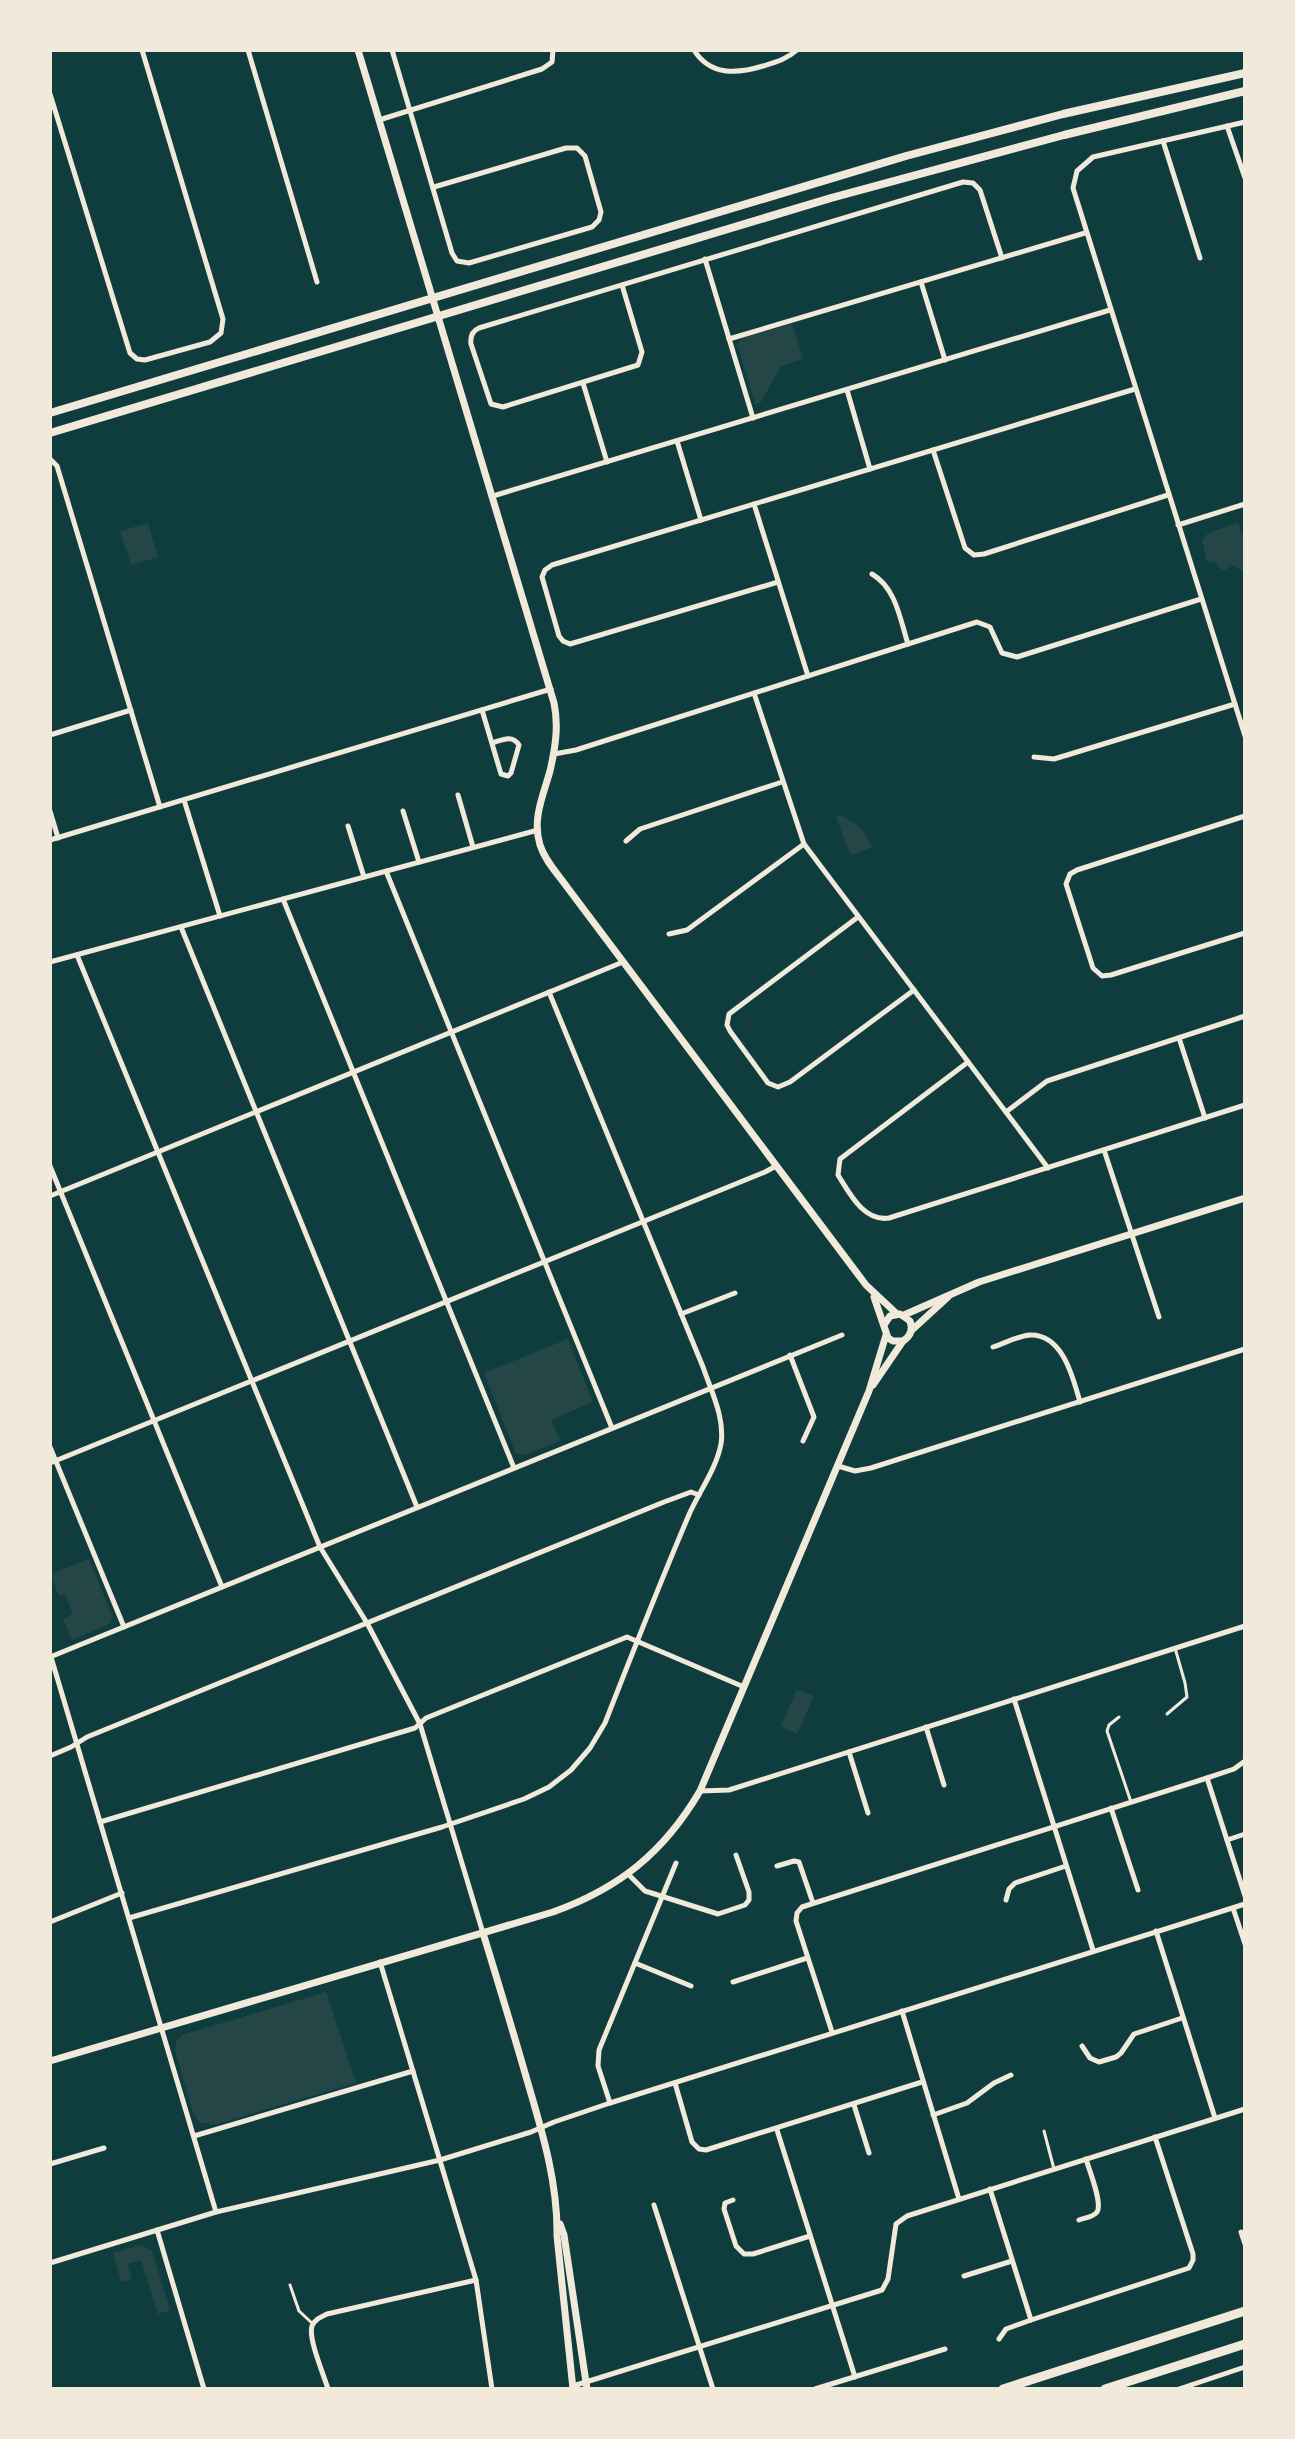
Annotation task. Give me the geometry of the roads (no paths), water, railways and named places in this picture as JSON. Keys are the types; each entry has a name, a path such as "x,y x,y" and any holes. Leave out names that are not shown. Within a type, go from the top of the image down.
{"main road":[{"path":"50,413 906,156 1063,114 1245,73"},
{"path":"50,433 831,198 1064,135 1245,91"},
{"path":"1003,2389 1245,2311"},
{"path":"1105,2389 1245,2344"}],"street":[{"path":"50,94 127,350 137,359 145,360 210,342 221,333 223,319 142,50"},
{"path":"248,50 317,282"},
{"path":"358,50 551,689 556,721 554,754 539,808 541,846 548,861 871,1291 910,1321 912,1330"},
{"path":"392,50 452,253 457,261 469,263 592,227 599,220 601,212 585,156 577,148 566,148 434,187"},
{"path":"379,120 542,69 552,62 553,50"},
{"path":"694,50 704,62 730,72 747,71 782,60 797,50"},
{"path":"1245,122 1098,155 1081,166 1075,175 1073,188 1245,736"},
{"path":"1227,126 1245,178"},
{"path":"1163,141 1200,258"},
{"path":"622,285 642,352 642,358 635,367 503,407 489,402 471,344 472,333 479,328 705,259 967,182 980,190 1002,258"},
{"path":"729,339 1085,233"},
{"path":"705,259 753,418"},
{"path":"921,282 945,360"},
{"path":"493,496 1110,310"},
{"path":"583,383 607,462"},
{"path":"778,582 575,643 566,643 559,636 542,577 552,565 1135,389"},
{"path":"847,390 870,469"},
{"path":"677,441 701,520"},
{"path":"933,450 965,548 977,555 1168,495"},
{"path":"50,459 57,466 160,807"},
{"path":"754,504 808,676"},
{"path":"1178,525 1245,504"},
{"path":"872,574 890,589 908,644"},
{"path":"554,754 576,750 980,622 992,630 997,646 1005,655 1021,656 1201,599"},
{"path":"50,840 551,689"},
{"path":"754,693 804,844 1048,1168"},
{"path":"1034,757 1054,759 1235,704"},
{"path":"50,735 131,710"},
{"path":"482,710 501,774 508,776 519,745 510,738 492,743"},
{"path":"626,841 640,829 782,782"},
{"path":"458,795 473,847"},
{"path":"184,800 220,916"},
{"path":"50,811 58,838"},
{"path":"403,811 419,862"},
{"path":"1245,816 1077,870 1070,874 1066,884 1093,968 1102,976 1245,933"},
{"path":"348,826 364,877"},
{"path":"50,962 538,830"},
{"path":"669,934 687,930 804,844"},
{"path":"386,871 612,1428"},
{"path":"283,899 514,1468"},
{"path":"859,917 729,1014 727,1025 730,1031 768,1083 778,1087 790,1082 914,990"},
{"path":"181,927 417,1507"},
{"path":"77,955 320,1547 367,1623 420,1724 541,2128 564,2235 587,2386"},
{"path":"50,1196 623,962"},
{"path":"129,1918 451,1824 537,1794 571,1770 590,1748 605,1723 710,1474 720,1446 722,1428 681,1314 549,992"},
{"path":"1006,1112 1047,1081 1245,1016"},
{"path":"1179,1038 1205,1118"},
{"path":"968,1062 840,1159 838,1175 867,1214 875,1219 889,1218 1245,1105"},
{"path":"1104,1150 1159,1317"},
{"path":"50,1166 222,1587"},
{"path":"53,1462 776,1166"},
{"path":"884,1325 890,1316 979,1282 1245,1198"},
{"path":"50,2061 530,1920 585,1900 628,1874 670,1836 700,1791 869,1391 886,1335 871,1291"},
{"path":"681,1314 735,1293"},
{"path":"869,1391 912,1330 949,1296"},
{"path":"216,2212 50,1657 842,1335"},
{"path":"886,1335 893,1341 903,1341"},
{"path":"993,1347 1025,1336 1046,1340 1066,1359 1080,1402"},
{"path":"838,1466 855,1471 871,1468 1245,1349"},
{"path":"790,1355 814,1417 803,1441"},
{"path":"50,1447 53,1462 124,1627"},
{"path":"50,1756 664,1502 691,1492 699,1495"},
{"path":"700,1791 729,1790 1245,1626"},
{"path":"100,1822 415,1728 426,1718 627,1637 745,1687"},
{"path":"1014,1699 1093,1950"},
{"path":"926,1727 944,1785"},
{"path":"849,1752 868,1813"},
{"path":"832,2032 796,1917 802,1907 1207,1778 1234,1769 1245,1761"},
{"path":"1207,1778 1245,1896"},
{"path":"1111,1808 1138,1890"},
{"path":"1227,1840 1245,1834"},
{"path":"628,1874 645,1891 714,1914 745,1905 750,1897 736,1855"},
{"path":"777,1866 799,1862 813,1903"},
{"path":"610,2103 597,2056 676,1863"},
{"path":"1006,1900 1009,1889 1015,1883 1066,1866"},
{"path":"50,1922 122,1893"},
{"path":"50,2263 216,2212 440,2160 832,2032 1245,1904"},
{"path":"1233,1908 1245,1944"},
{"path":"1156,1931 1215,2118"},
{"path":"733,1982 807,1958"},
{"path":"380,1962 476,2280 492,2389"},
{"path":"635,1963 691,1986"},
{"path":"902,2011 959,2199"},
{"path":"1082,2046 1090,2058 1102,2061 1121,2053 1134,2034 1182,2018"},
{"path":"194,2136 413,2071"},
{"path":"933,2115 967,2103 1011,2075"},
{"path":"675,2083 690,2137 699,2149 711,2150 922,2082"},
{"path":"854,2105 869,2153"},
{"path":"558,2218 557,2236 573,2388 878,2292 885,2286 895,2228 899,2220 907,2216 1245,2109"},
{"path":"777,2129 855,2377"},
{"path":"999,2339 1006,2329 1184,2271 1191,2265 1193,2254 1155,2137"},
{"path":"50,2164 104,2148"},
{"path":"1079,2220 1094,2215 1099,2209 1086,2159"},
{"path":"990,2189 1031,2320"},
{"path":"733,2200 725,2203 724,2209 736,2246 744,2254 810,2236"},
{"path":"654,2205 713,2389"},
{"path":"157,2230 204,2389"},
{"path":"1241,2232 1245,2244"},
{"path":"964,2276 1012,2261"},
{"path":"328,2389 312,2340 313,2324 327,2314 476,2280"},
{"path":"815,2389 945,2349"},
{"path":"1179,2389 1245,2367"}],"lane":[{"path":"1167,1714 1187,1697 1175,1648"},
{"path":"1119,1717 1107,1731 1131,1802"},
{"path":"1044,2131 1054,2169"},
{"path":"290,2285 299,2311 313,2324"}]}
